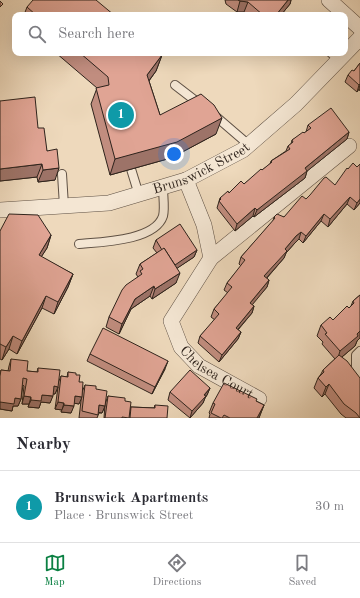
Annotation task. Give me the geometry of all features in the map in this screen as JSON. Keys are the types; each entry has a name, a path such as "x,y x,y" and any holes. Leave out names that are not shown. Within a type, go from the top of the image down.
{"street":[{"path":"329,0 342,12"},
{"path":"348,17 360,28"},
{"name":"Brunswick Street","path":"348,47 360,38"},
{"name":"Brunswick Street","path":"0,210 109,203 164,188 186,180 243,150 296,104 335,57"},
{"name":"Chelsea Court","path":"259,399 199,366 181,347 171,321 211,258 349,146"},
{"path":"186,180 204,225 211,258"}],"lane":[{"path":"175,85 224,123 249,145"},
{"path":"131,170 139,195"},
{"path":"62,174 64,206"},
{"path":"79,244 128,239 152,229 163,216 164,188"},
{"path":"360,351 356,355 356,370 360,375"}],"building":[{"path":"33,0 96,0 110,12 33,12 27,7"},
{"path":"238,0 288,0 278,12 260,12 248,2"},
{"path":"84,56 161,56 147,75 160,115 201,94 214,105 222,118 177,142 115,159 96,88 109,85 108,77"},
{"path":"360,63 359,85 348,75 352,70 354,71"},
{"path":"35,97 38,128 44,128 47,151 57,149 59,168 43,170 42,164 0,169 0,101"},
{"path":"331,108 349,132 305,168 307,171 257,210 255,208 237,224 219,201 221,199 220,198 228,191 229,193 241,181 244,184 261,169 262,170 272,162 271,161 290,149 288,146 293,142 292,140 311,128 308,125"},
{"path":"353,163 357,167 360,164 360,199 357,203 350,197 330,219 324,214 306,236 301,232 296,236 285,249 287,251 264,276 269,280 250,303 254,306 236,328 241,332 222,355 200,336 219,314 214,309 232,287 227,283 245,260 241,257 277,214 284,217 302,196 306,199 326,177 335,185 347,168 348,169"},
{"path":"9,214 38,215 51,235 39,255 73,274 58,302 46,296 22,341 13,336 6,347 0,344 0,231"},
{"path":"180,224 197,250 175,265 164,248 162,250 156,240"},
{"path":"164,248 180,273 155,289 154,286 135,299 122,324 109,317 122,290 126,285 142,274 140,271 143,269 140,264"},
{"path":"360,295 360,331 357,334 358,336 340,351 325,334 327,333 321,325 330,317 333,320 347,306 349,308 354,303 353,301"},
{"path":"103,328 168,361 155,387 90,354"},
{"path":"339,355 347,361 360,378 360,418 344,404 329,384 326,387 318,378 324,372 323,370"},
{"path":"11,359 28,361 27,371 38,372 38,368 60,370 58,387 54,386 53,396 42,395 41,401 31,400 31,397 24,396 27,379 23,378 21,399 15,398 14,404 0,402 1,370 10,371"},
{"path":"190,370 210,388 204,395 206,396 192,411 170,392"},
{"path":"68,372 80,375 79,382 83,382 82,397 75,396 74,406 64,405 64,403 58,402 61,376 68,377"},
{"path":"224,383 257,399 256,401 264,405 257,418 230,418 224,415 221,418 211,413 215,404 213,403"},
{"path":"85,385 96,386 96,389 107,391 105,406 99,405 98,415 82,411"},
{"path":"108,396 125,398 125,401 131,402 129,418 105,418"},
{"path":"155,405 168,406 167,418 130,418 131,407 155,408"}],"place":[{"name":"Brunswick Apartments","path":"121,115"}]}
